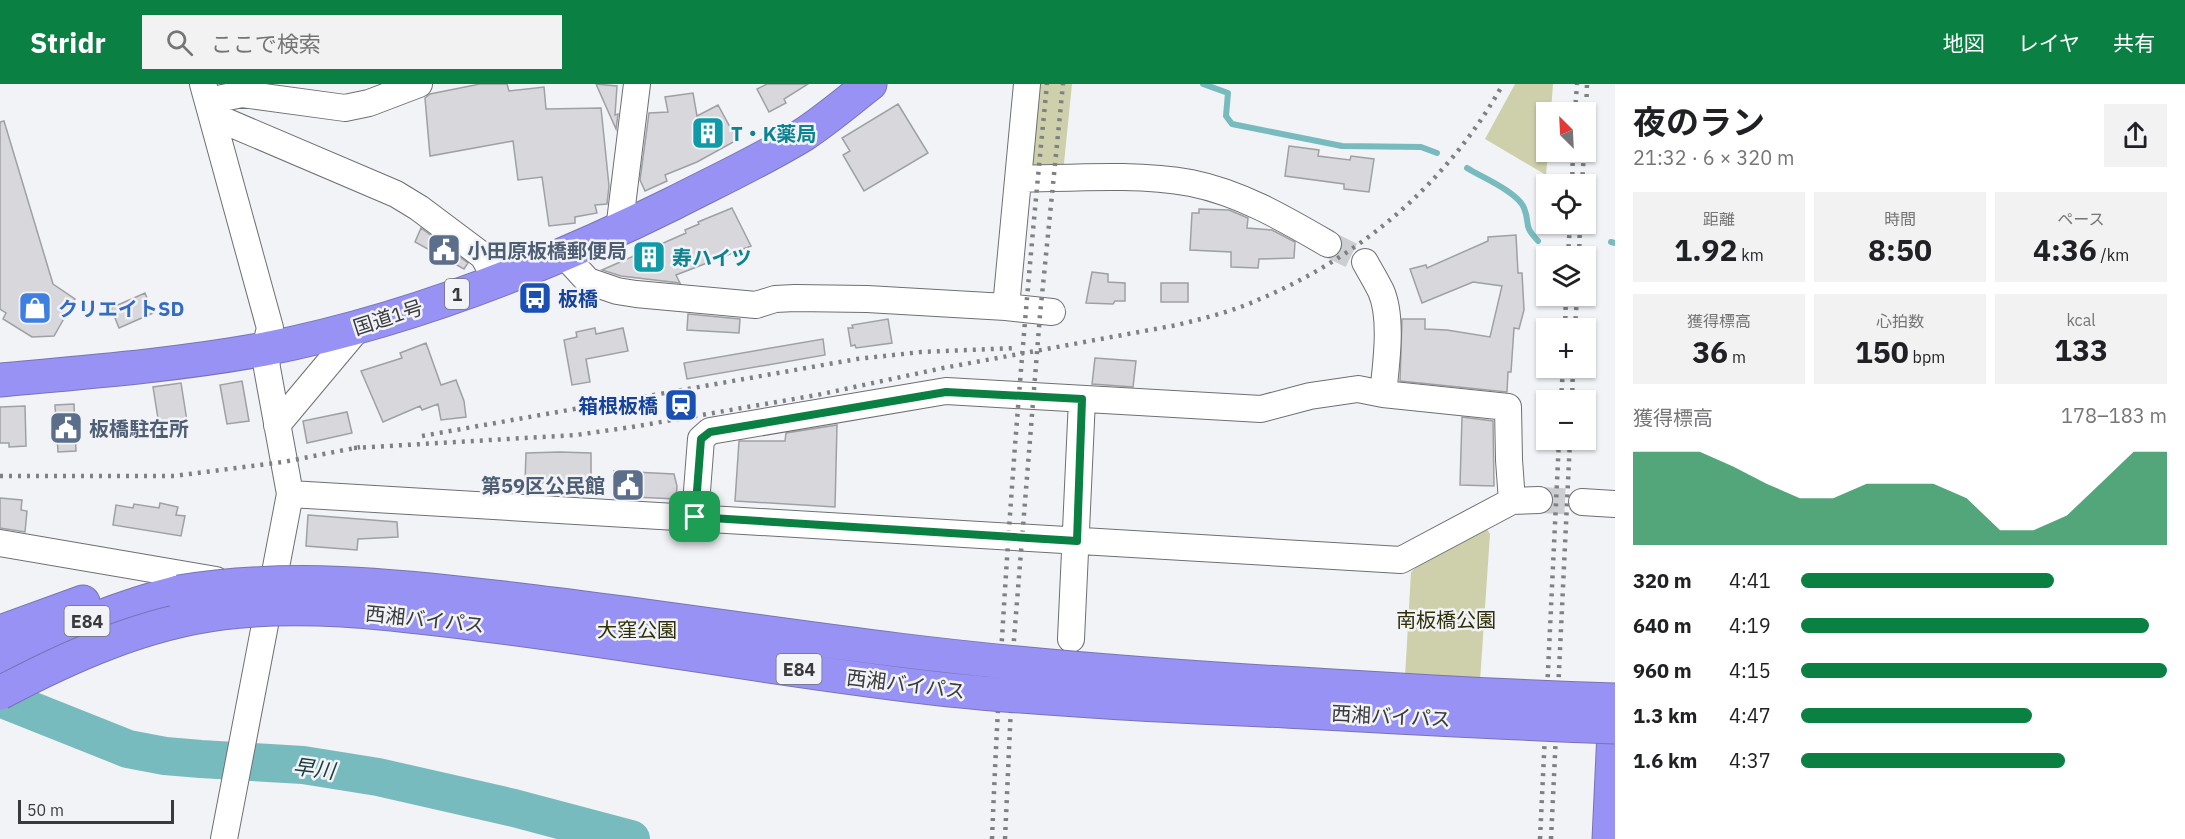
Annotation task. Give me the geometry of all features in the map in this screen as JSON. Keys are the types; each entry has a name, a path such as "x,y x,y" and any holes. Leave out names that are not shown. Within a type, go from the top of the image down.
{"highway":[{"name":"国道1号","path":"0,380 153,366 265,349 359,327 497,281 564,255 711,184 804,134 870,84"},
{"name":"西湘バイパス","path":"0,664 38,643 108,612 178,592 234,584 324,582 387,585 593,608 897,650 1049,668 1201,679 1615,700"},
{"path":"0,632 70,605 123,591 154,588 178,592"},
{"name":"西湘バイパス","path":"0,693 89,651 140,632 222,613 287,609 398,614 574,635 909,686 1023,697 1615,733"},
{"path":"1609,839 1615,733"}],"street":[{"path":"208,100 242,94 345,108 369,103 419,84"},
{"path":"619,230 637,84"},
{"path":"1006,306 1027,84"},
{"path":"208,100 396,194 419,208 483,256 497,281"},
{"path":"208,100 270,328 265,349 290,494 224,839"},
{"path":"1018,179 1125,178 1190,183 1271,211 1328,244"},
{"path":"564,255 588,282 636,294 756,305 775,299 867,299 1006,306 1052,312"},
{"path":"1365,262 1382,293 1387,324 1383,394"},
{"path":"277,425 359,327"},
{"path":"695,517 701,439 710,432 946,392 1261,409 1310,396 1358,389 1383,394 1508,407 1512,501"},
{"path":"1071,639 1082,399"},
{"path":"290,494 1401,560 1512,501 1539,500"},
{"path":"1582,502 1615,504"},
{"path":"0,543 271,589"}],"green space":[{"path":"1034,84 1072,84 1063,173 1025,174"},
{"path":"1515,84 1553,84 1552,102 1536,102 1536,162 1547,162 1546,174 1485,139"},
{"name":"南板橋公園","path":"1485,526 1490,534 1480,681 1405,677 1411,572 1426,559"}],"building":[{"path":"480,84 507,84 509,91 544,87 546,109 601,108 609,186 607,204 595,205 597,213 575,217 575,223 549,226 542,177 518,180 513,141 430,156 425,98 430,94"},
{"path":"596,84 617,86 616,129"},
{"path":"767,84 808,84 784,99 786,103 769,112 757,89"},
{"path":"693,93 697,116 718,105 737,140 697,162 665,175 667,181 645,191 640,180 649,113 668,112 665,97"},
{"path":"898,104 928,153 864,191 843,155 850,151 842,138"},
{"path":"4,121 53,284 75,299 54,336 32,337 3,319 6,313 0,309 0,122"},
{"path":"1289,146 1319,150 1318,156 1350,160 1351,156 1374,159 1369,192 1344,189 1344,184 1285,176"},
{"path":"732,208 751,246 676,275 680,283 621,276 602,270 686,233 685,230 699,224 698,222"},
{"path":"1199,209 1229,210 1248,218 1247,228 1272,230 1295,242 1294,258 1259,259 1258,268 1231,267 1231,252 1190,250 1192,213 1199,213"},
{"name":"小田原板橋郵便局","path":"421,228 468,263 464,269 415,242"},
{"path":"1516,235 1518,273 1522,273 1524,310 1519,329 1514,328 1511,372 1508,372 1507,392 1400,381 1402,319 1425,319 1425,329 1490,337 1502,286 1473,282 1422,303 1410,269 1426,265 1427,268 1488,241 1488,237"},
{"path":"1092,272 1108,274 1108,282 1125,283 1125,301 1115,301 1113,304 1086,303"},
{"path":"1161,283 1188,283 1188,302 1161,302"},
{"path":"145,293 153,313 119,328 111,308"},
{"path":"688,314 740,319 739,333 687,330"},
{"path":"888,319 892,343 856,348 855,345 851,346 848,328 853,328 852,325"},
{"path":"595,328 596,334 623,328 628,351 586,359 590,382 572,385 564,340 577,337 576,332"},
{"path":"823,339 825,355 687,379 684,363"},
{"path":"426,343 441,385 456,380 464,401 466,417 441,420 438,404 422,410 420,406 383,422 361,371 402,358 400,353"},
{"path":"1095,358 1136,361 1133,387 1092,384"},
{"path":"242,381 249,421 227,424 220,385"},
{"path":"181,383 187,421 159,425 153,387"},
{"name":"板橋駐在所","path":"74,404 76,451 58,452 55,405"},
{"path":"25,406 26,446 9,447 9,443 0,443 0,407"},
{"path":"347,412 352,433 307,443 303,421"},
{"path":"1462,417 1493,421 1494,486 1460,485"},
{"path":"837,425 835,507 735,501 739,441 785,441 786,433"},
{"path":"526,453 591,453 591,483 525,483"},
{"path":"614,471 674,474 677,486 676,499 613,496"},
{"path":"0,498 22,500 21,510 27,511 25,532 0,528"},
{"path":"160,503 178,507 176,515 185,516 181,536 113,525 116,505 133,508 134,504 159,508"},
{"path":"308,515 397,522 398,537 358,539 357,550 306,546"}],"waterway":[{"path":"1203,84 1228,93 1226,116 1232,124 1342,146 1421,147 1437,153"},
{"path":"1467,168 1515,196 1524,208 1528,228 1538,241"},
{"path":"1611,242 1615,243"},
{"name":"早川","path":"0,698 128,749 165,756 303,765 378,777 514,808 631,839"}],"tunnel":[{"path":"1328,244 1365,262"},
{"path":"1539,500 1582,502"}],"railway":[{"path":"992,839 1001,650 1014,461 1047,84"},
{"path":"1005,839 1014,639 1040,315 1063,84"},
{"path":"354,448 576,435 632,427 817,395 943,368 1177,325 1230,311 1298,281 1333,261 1400,212 1457,152 1503,84"},
{"path":"1576,102 1577,84"},
{"path":"1586,102 1587,84"},
{"path":"1572,174 1573,162"},
{"path":"1583,162 1583,174"},
{"path":"1569,234 1569,246"},
{"path":"1579,246 1580,234"},
{"path":"1565,318 1566,306"},
{"path":"1576,306 1576,318"},
{"path":"422,436 857,359 921,352 1015,348"},
{"path":"1562,378 1562,390"},
{"path":"1572,390 1573,378"},
{"path":"0,476 174,476 283,462 360,447"},
{"path":"1540,839 1559,450"},
{"path":"1551,839 1570,450"}],"place":[{"name":"T・K薬局","path":"708,133"},
{"name":"小田原板橋郵便局","path":"444,250"},
{"name":"寿ハイツ","path":"649,257"},
{"name":"板橋","path":"535,298"},
{"name":"クリエイトSD","path":"35,308"},
{"name":"箱根板橋","path":"681,405"},
{"name":"板橋駐在所","path":"66,428"},
{"name":"第59区公民館","path":"628,485"}],"route":[{"path":"946,392 1082,399 1077,541 695,517 701,439 710,432 946,392"}],"park label":[{"name":"大窪公園","path":"637,629"}]}
